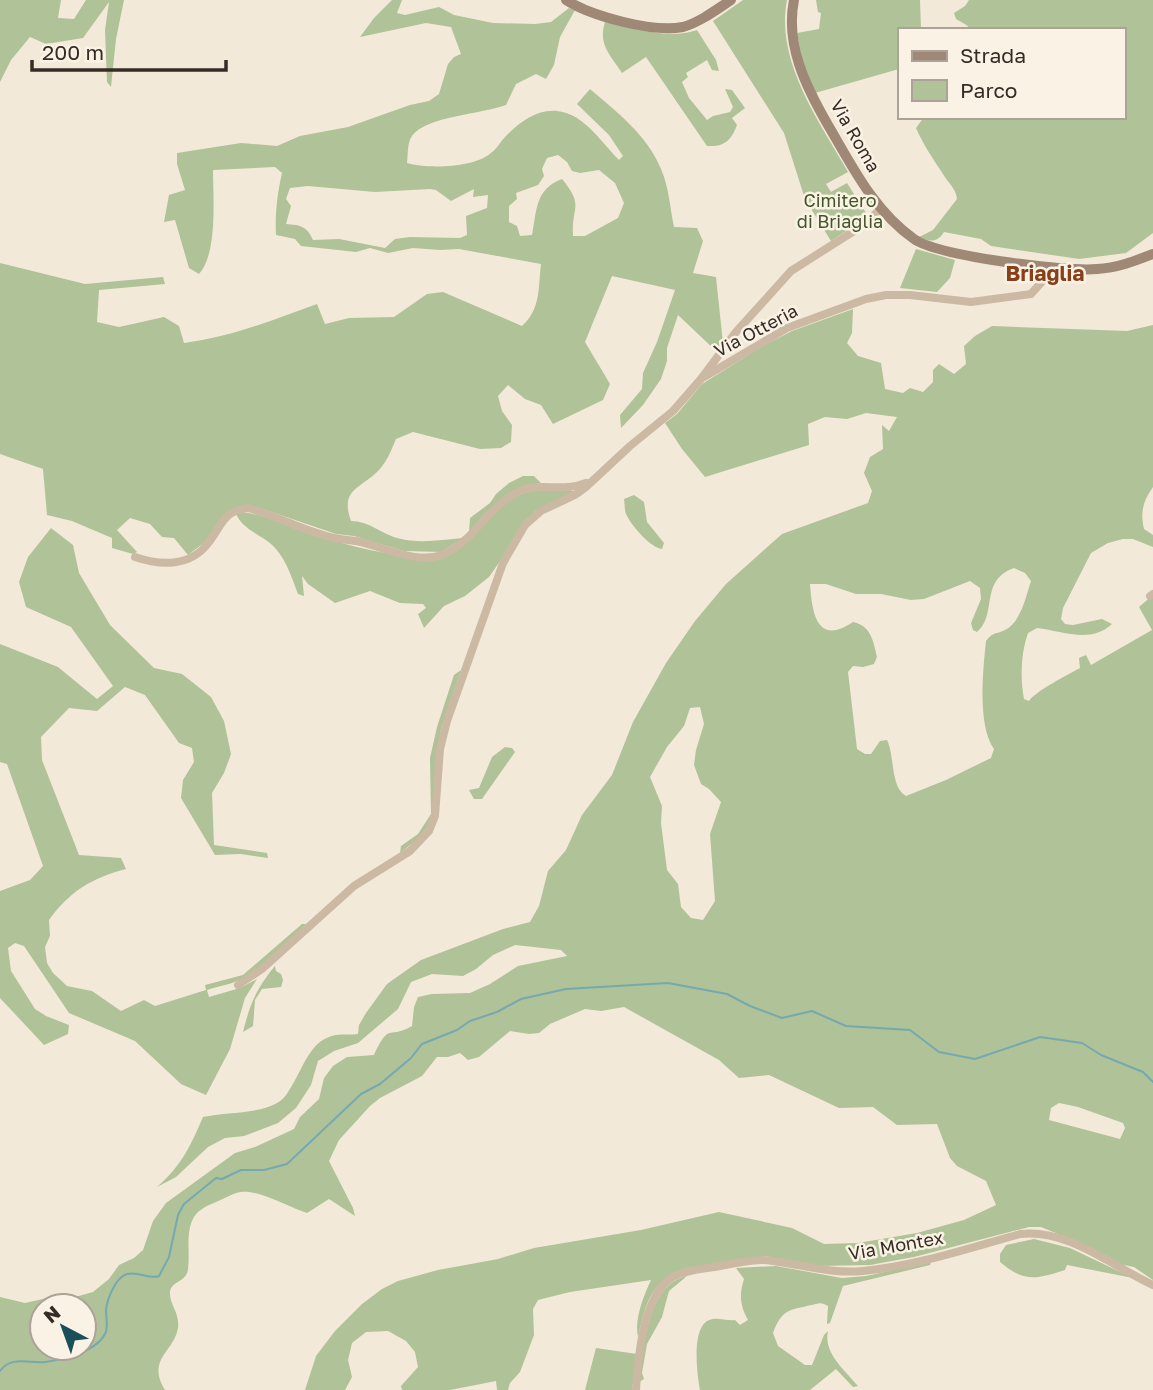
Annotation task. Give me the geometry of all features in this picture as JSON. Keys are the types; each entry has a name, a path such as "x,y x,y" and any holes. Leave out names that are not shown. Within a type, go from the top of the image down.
{"main road":[{"path":"566,0 577,7 614,19 669,28 691,24 731,0"},
{"name":"Via Roma","path":"794,0 790,16 792,36 805,82 855,172 881,209 906,233 933,249 1055,267 1097,270 1128,264 1153,254"}],"street":[{"name":"Via Otteria","path":"701,379 729,340 791,271 854,231 881,209"},
{"name":"Via Otteria","path":"701,379 787,328 866,299 886,295 910,295 971,302 1031,294 1055,267"},
{"path":"238,985 271,961 354,886 410,851 425,837 435,816 440,749 447,722 503,563 516,539 533,516 575,495 673,411 701,379"},
{"path":"135,557 160,565 189,558 209,543 227,515 237,509 248,508 334,538 360,542 405,555 434,556 444,554 464,540 503,501 516,493 539,487 573,488 597,477"},
{"name":"Via Montex","path":"636,1390 645,1327 653,1298 671,1278 696,1270 769,1260 831,1271 864,1271 1020,1234 1037,1233 1084,1248 1153,1285"}],"green space":[{"path":"0,0 61,0 58,18 74,19 86,0 124,0 116,39 111,87 107,82 105,30 109,2 83,38 46,44 30,37 11,60 0,82"},
{"path":"392,0 402,0 397,13 405,15 439,7 454,15 493,23 551,22 569,8 575,10 560,37 554,65 546,79 536,74 516,84 506,105 442,120 419,129 410,139 407,163 438,166 474,162 493,151 513,129 529,117 547,111 567,113 583,122 619,160 623,156 609,135 577,104 590,89 640,135 655,157 666,183 674,227 697,228 703,241 693,273 716,277 723,343 716,351 678,315 667,348 667,361 661,379 643,405 621,428 620,415 642,389 643,373 675,290 612,276 585,342 610,384 603,400 553,424 541,405 525,399 508,385 498,396 502,411 512,425 511,442 501,448 480,449 413,432 396,439 380,469 353,491 348,503 351,521 405,540 463,538 441,552 404,551 354,536 336,534 254,506 222,517 205,542 188,555 174,538 162,537 150,524 130,518 117,530 137,552 133,554 112,548 112,538 72,521 47,515 43,469 0,454 0,263 85,284 163,277 165,284 99,290 97,322 119,327 164,317 179,326 184,343 235,332 317,304 325,324 349,318 394,317 427,294 443,292 522,326 533,313 538,298 541,264 459,249 413,248 388,253 370,248 356,252 301,246 295,239 276,235 282,173 275,167 213,170 212,239 205,265 199,274 189,268 175,220 164,222 169,195 185,190 177,164 177,153 241,143 277,146 300,136 348,127 429,101 439,94 448,64 461,54 451,27 426,23 360,37","holes":["558,155 567,162 572,171 580,173 599,170 615,183 624,203 618,218 585,236 573,236 575,201 562,179 553,183 542,195 532,235 520,236 517,226 509,222 509,206 517,199 516,193 538,185 544,176 542,169 547,158","308,186 375,192 430,189 436,190 451,201 474,189 473,197 488,195 487,208 466,216 467,235 460,238 410,237 395,239 385,248 339,239 313,240 302,227 286,224 291,206 286,199 290,188"]},
{"name":"Cimitero di Briaglia","path":"743,0 787,0 785,23 793,68 813,111 848,172 826,184 831,192 847,183 868,216 831,241 805,199 784,133 713,21"},
{"path":"816,0 920,0 921,28 898,28 898,69 815,93 804,69 797,33 819,29 821,13 818,12"},
{"path":"969,0 1153,0 1153,233 1126,253 1079,259 991,246 981,239 944,232 933,240 919,237 933,230 957,199 916,128 923,119 1125,119 1125,28 967,28 968,26 956,19 954,13"},
{"path":"605,22 674,34 697,30 716,60 719,71 712,70 707,60 686,73 688,77 682,82 689,98 707,120 730,112 733,107 725,89 732,90 745,108 732,118 737,125 729,139 722,144 707,146 646,57 622,73 604,43"},
{"path":"916,249 955,260 950,278 937,292 900,288"},
{"path":"853,309 852,333 847,343 858,356 881,363 885,389 903,393 910,388 923,392 933,382 933,370 939,364 954,374 966,364 964,346 992,326 1127,331 1153,325 1153,487 1145,502 1142,517 1144,529 1153,535 1153,547 1133,539 1123,539 1108,543 1091,553 1063,608 1061,619 1065,624 1073,625 1102,619 1112,624 1104,630 1086,635 1037,628 1028,633 1022,674 1024,699 1029,701 1044,688 1080,668 1079,658 1086,655 1091,665 1152,630 1139,607 1153,595 1153,1280 1134,1267 1119,1264 1080,1243 1041,1227 1029,1227 914,1257 870,1265 818,1266 765,1256 678,1271 668,1277 654,1290 650,1298 638,1337 639,1315 651,1280 570,1292 538,1300 533,1309 534,1335 520,1372 510,1383 508,1390 497,1390 496,1381 450,1390 402,1390 401,1386 418,1367 415,1352 406,1341 388,1331 366,1332 352,1343 348,1360 352,1377 345,1390 305,1390 316,1356 335,1331 362,1304 398,1281 438,1270 498,1259 534,1248 641,1230 719,1212 792,1228 824,1244 858,1243 917,1233 964,1220 996,1205 986,1181 957,1166 950,1158 937,1124 897,1125 873,1107 839,1108 769,1075 739,1078 719,1060 624,1007 601,1011 585,1009 550,1024 539,1033 510,1031 479,1057 468,1060 460,1053 437,1057 422,1076 370,1106 339,1140 329,1161 355,1216 329,1199 307,1213 248,1192 235,1194 199,1211 190,1226 187,1273 170,1292 178,1328 158,1371 165,1390 0,1390 0,1297 28,1302 28,1362 98,1362 98,1292 93,1292 109,1279 119,1265 143,1250 153,1221 166,1203 235,1153 294,1129 300,1117 319,1099 324,1078 333,1066 347,1057 374,1055 383,1038 412,1026 418,997 470,993 518,966 567,956 561,950 515,945 493,955 463,976 432,974 411,982 398,1009 358,1043 334,1051 318,1061 311,1085 296,1108 278,1123 244,1136 225,1138 208,1147 176,1177 157,1187 184,1155 203,1117 261,1109 280,1101 289,1091 310,1053 321,1041 336,1035 358,1034 359,1025 387,984 421,960 503,929 530,922 539,906 548,871 566,850 582,815 612,775 633,722 666,663 695,621 726,584 782,534 868,503 872,491 864,473 870,457 883,449 882,425 889,431 897,417 866,413 847,419 825,417 808,424 809,445 705,477 682,449 665,423 677,414 702,384 792,331","holes":["1014,568 1025,573 1031,581 1022,608 1011,626 993,634 986,641 982,697 985,726 994,749 991,758 906,796 897,786 887,740 880,741 871,754 857,749 848,672 853,666 874,664 877,657 870,635 864,627 853,622 841,629 824,628 818,622 812,605 810,584 826,584 856,594 881,594 911,600 924,599 970,581 980,588 981,599 971,623 973,630 977,632 987,617 996,581 1003,573","700,707 704,724 694,765 701,784 721,802 710,834 715,901 703,920 691,918 681,907 678,884 667,870 661,823 662,806 650,777 667,747 684,726 690,708","1059,1103 1123,1123 1125,1128 1120,1139 1049,1120 1051,1108"]},
{"path":"523,476 534,476 541,483 519,489 500,500 469,532 470,518 490,503 509,483"},
{"path":"533,490 575,491 535,511 489,577 465,596 444,606 424,628 418,614 426,608 423,604 400,603 370,591 335,603 308,584 302,576 304,596 298,594 280,554 272,544 243,524 236,513 268,518 357,547 438,560 512,498"},
{"path":"634,495 644,502 647,522 664,543 662,549 647,541 627,516 624,499"},
{"path":"51,528 73,545 79,573 110,625 154,668 182,674 211,697 224,721 231,754 212,793 214,845 267,853 268,858 241,854 215,855 181,798 183,780 194,762 192,748 179,743 145,695 125,687 97,711 69,708 41,737 42,760 79,855 121,858 126,869 83,887 65,901 49,920 50,936 45,947 47,963 53,973 67,986 92,991 121,1011 144,1000 155,1006 206,990 205,985 243,975 302,924 306,924 252,973 235,982 207,990 209,997 240,988 257,979 245,998 230,1049 206,1095 181,1084 135,1041 69,1013 24,946 15,943 8,948 11,971 35,1009 69,1025 68,1034 44,1045 0,998 0,891 30,880 43,866 7,764 0,762 0,644 58,667 97,699 113,686 71,627 26,607 19,582 28,557"},
{"path":"461,670 441,728 432,817 423,833 400,853 401,846 418,834 431,814 430,758 454,675"},
{"path":"505,747 512,748 515,752 482,799 474,799 469,790 479,788 492,757"},
{"path":"275,966 283,980 281,987 262,989 255,1000 253,1026 243,1032 254,997"},
{"path":"1034,1239 1070,1248 1133,1278 1067,1265 1065,1270 1031,1277 1017,1273 1000,1262 1000,1254 1006,1245"},
{"path":"931,1262 930,1265 843,1286 830,1323 827,1324 828,1306 820,1303 787,1312 780,1319 773,1333 778,1346 805,1365 812,1365 828,1331 827,1339 832,1354 858,1386 853,1387 836,1369 810,1390 700,1390 697,1349 701,1329 706,1322 713,1319 735,1320 740,1325 748,1320 741,1300 744,1279 736,1268 776,1266 842,1278 866,1276"},
{"path":"687,1276 669,1291 662,1317 647,1344 642,1373 644,1379 639,1382 646,1336 656,1304 663,1291 674,1281"},
{"path":"596,1348 637,1354 632,1390 585,1390"}],"waterway":[{"path":"0,1371 10,1363 61,1359 77,1355 95,1345 106,1332 107,1305 119,1279 131,1273 159,1276 169,1257 178,1215 184,1204 216,1178 222,1179 241,1170 264,1170 287,1164 361,1094 380,1084 411,1058 422,1044 521,999 566,989 668,983 727,994 782,1018 812,1011 846,1026 910,1030 939,1052 975,1059 1040,1037 1082,1043 1101,1055 1143,1072 1153,1082"}],"district":[{"name":"Briaglia","path":"1045,274"}]}
